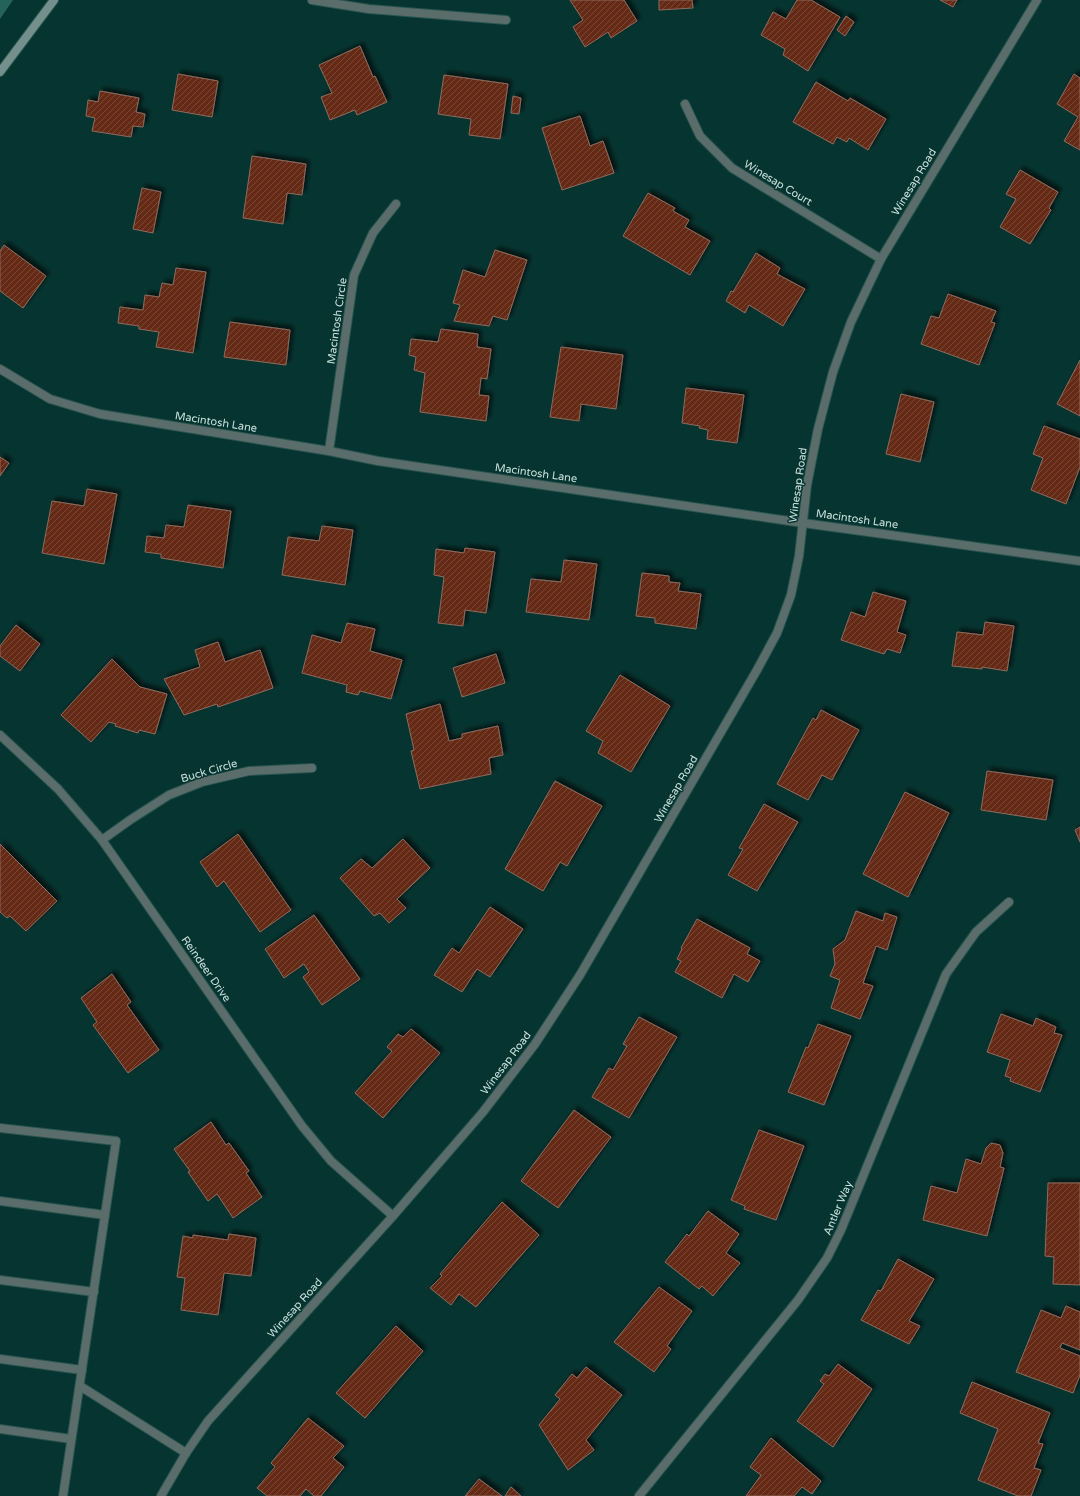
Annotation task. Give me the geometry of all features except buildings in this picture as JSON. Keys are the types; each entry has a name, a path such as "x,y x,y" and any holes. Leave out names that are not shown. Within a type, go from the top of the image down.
{"main road":[{"path":"0,72 54,0"}],"street":[{"path":"312,0 369,9 506,20"},
{"name":"Winesap Road","path":"161,1496 186,1453 208,1421 393,1216 483,1112 535,1044 580,975 777,633 791,595 799,556 807,485 818,429 833,372 851,322 881,259 1037,0"},
{"name":"Winesap Court","path":"685,104 700,136 732,168 881,259"},
{"name":"Macintosh Circle","path":"329,452 354,274 373,232 396,204"},
{"name":"Macintosh Lane","path":"0,369 50,399 100,414 386,462 803,523 1080,561"},
{"name":"Reindeer Drive","path":"0,736 58,789 102,840 302,1126 331,1161 393,1216"},
{"name":"Buck Circle","path":"102,840 169,795 202,782 249,771 312,768"},
{"name":"Antler Way","path":"639,1496 798,1300 827,1258 841,1230 946,974 976,932 1009,902"},
{"path":"0,1128 116,1141 63,1496"},
{"path":"0,1201 105,1215"},
{"path":"0,1280 94,1292"},
{"path":"0,1359 82,1370"},
{"path":"80,1386 186,1453"},
{"path":"0,1429 71,1439"}],"shaded area":[{"path":"0,0 13,0 0,19"}]}
